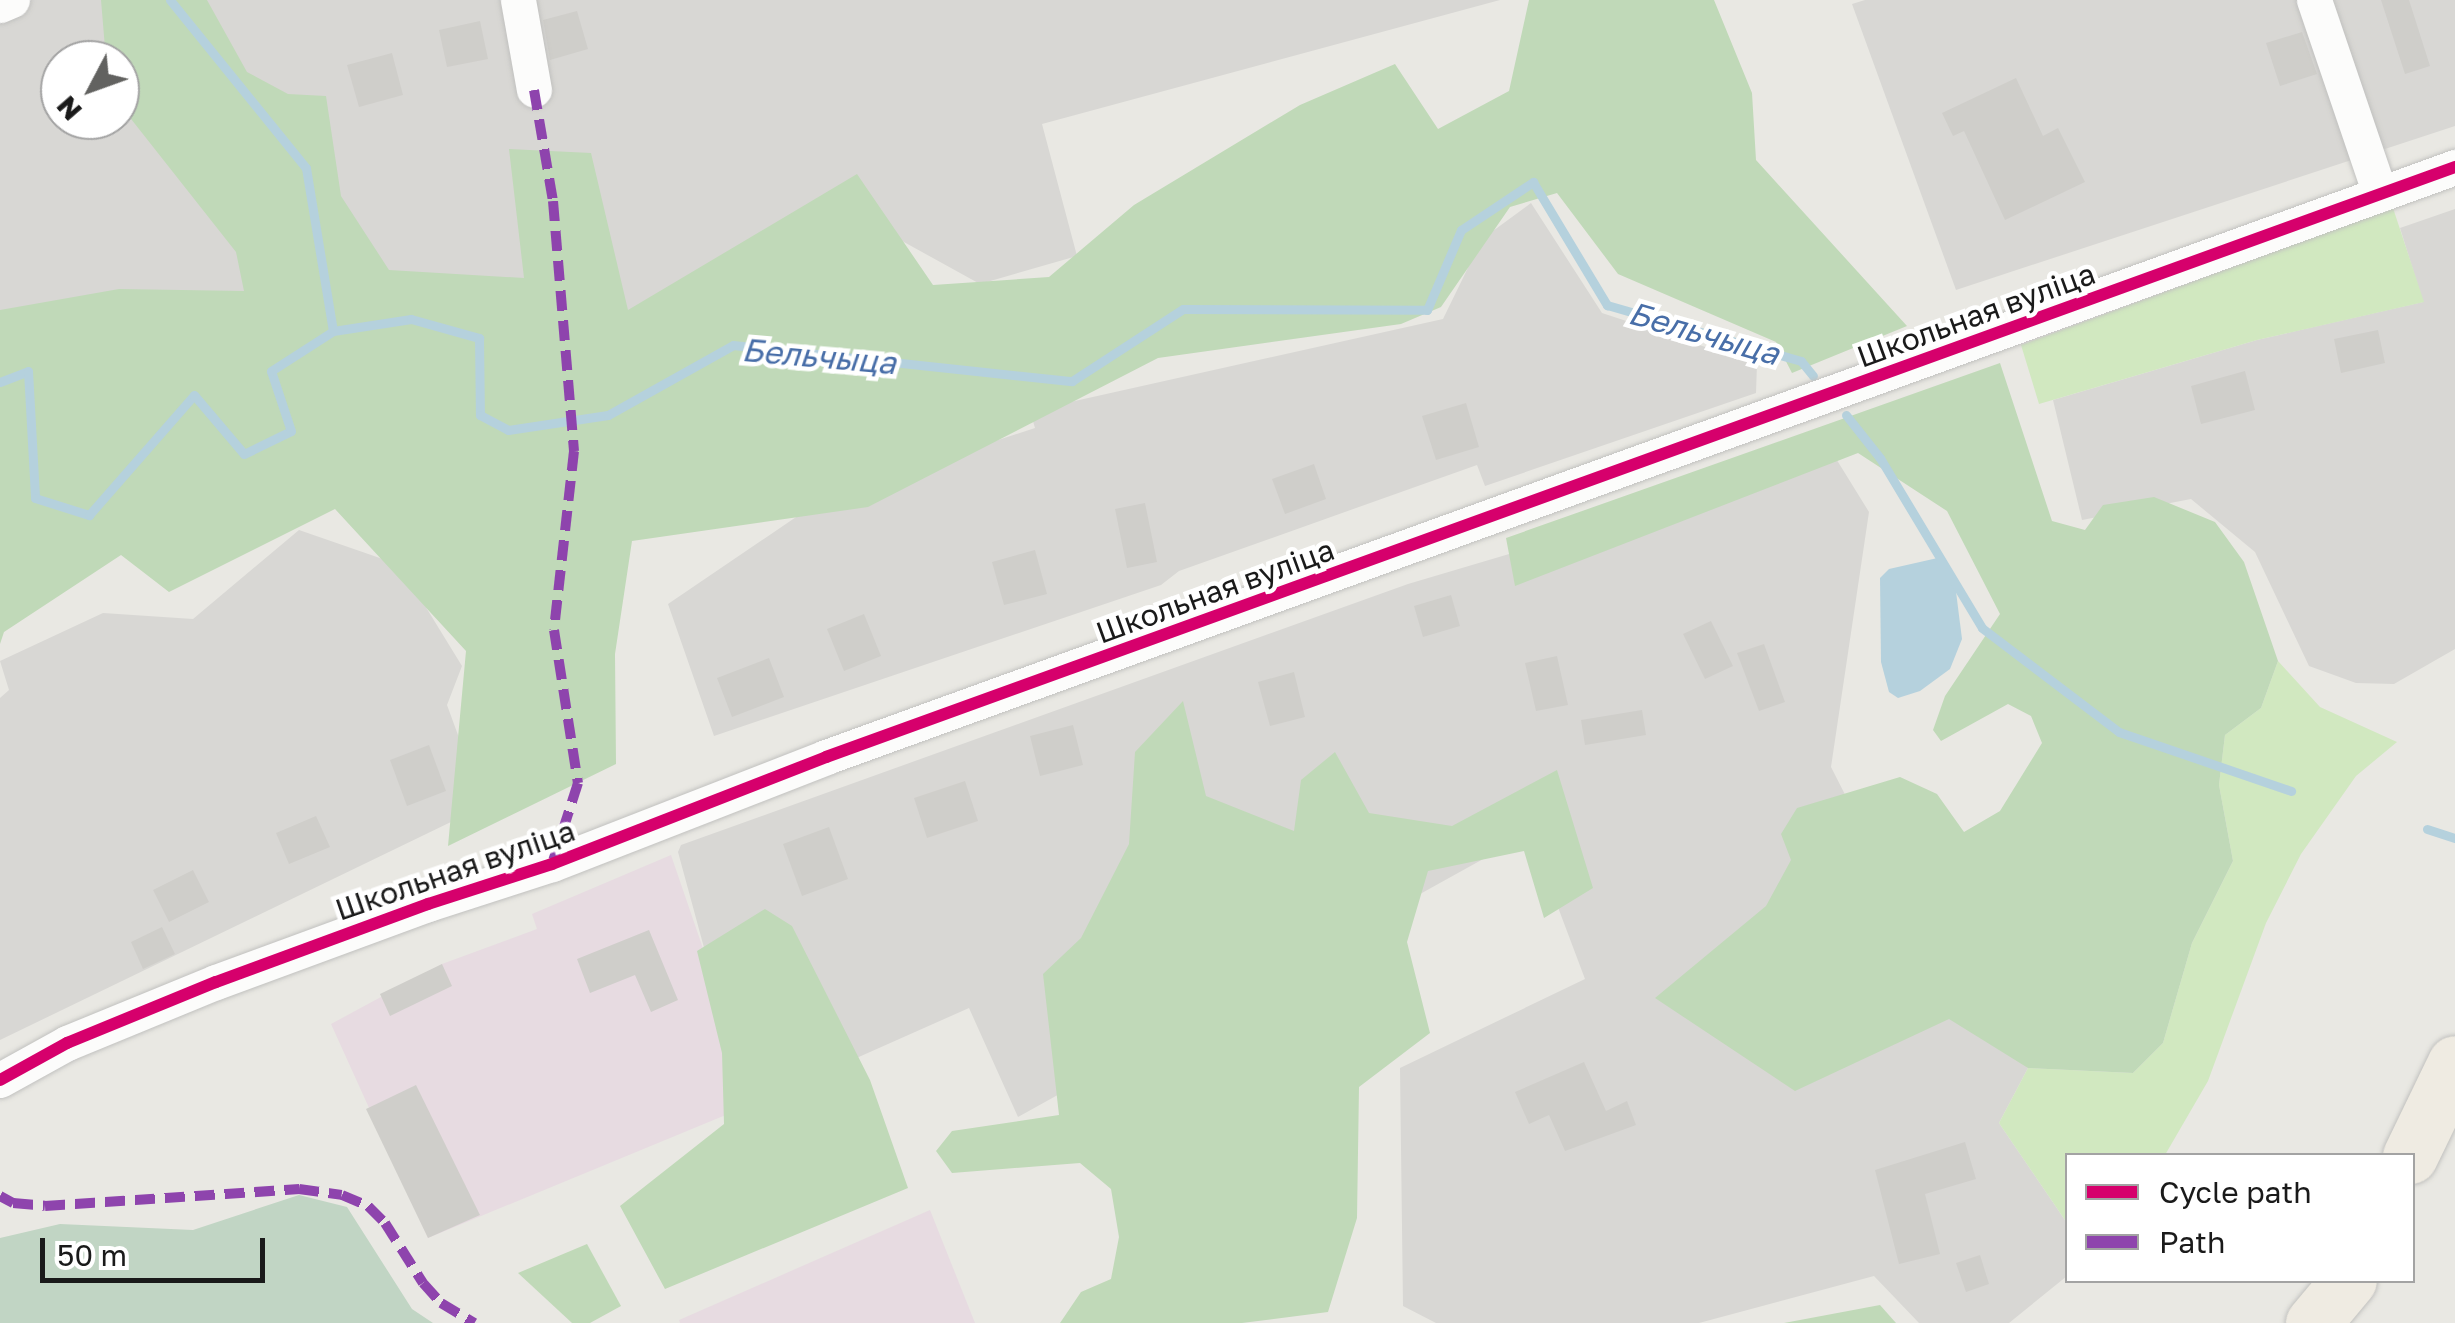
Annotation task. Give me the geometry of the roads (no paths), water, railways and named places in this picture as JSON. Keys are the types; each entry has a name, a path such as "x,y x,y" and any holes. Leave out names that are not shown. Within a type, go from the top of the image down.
{"main road":[{"path":"2411,1153 2455,1062"}],"street":[{"path":"0,5 12,0"},
{"path":"518,0 534,90"},
{"path":"2314,0 2380,194"},
{"name":"Школьная вуліца","path":"0,1080 67,1043 216,982 428,904 552,864 826,756 2455,167"}],"water":[{"path":"1942,557 1954,576 1962,639 1950,669 1920,691 1898,698 1889,692 1881,662 1880,578 1889,569"}],"waterway":[{"path":"170,0 306,168 333,331"},
{"name":"Бельчыца","path":"0,382 28,371 35,498 89,515 194,395 244,454 291,431 271,371 333,331 411,319 479,338 480,415 508,430 608,415 733,345 1072,381 1183,309 1427,310 1461,230 1533,182 1607,305 1801,361 1813,376"},
{"name":"Бельчыца","path":"1846,415 1880,458 1982,628 2119,732 2291,791"},
{"name":"Бельчыца","path":"2427,829 2455,838"}]}
